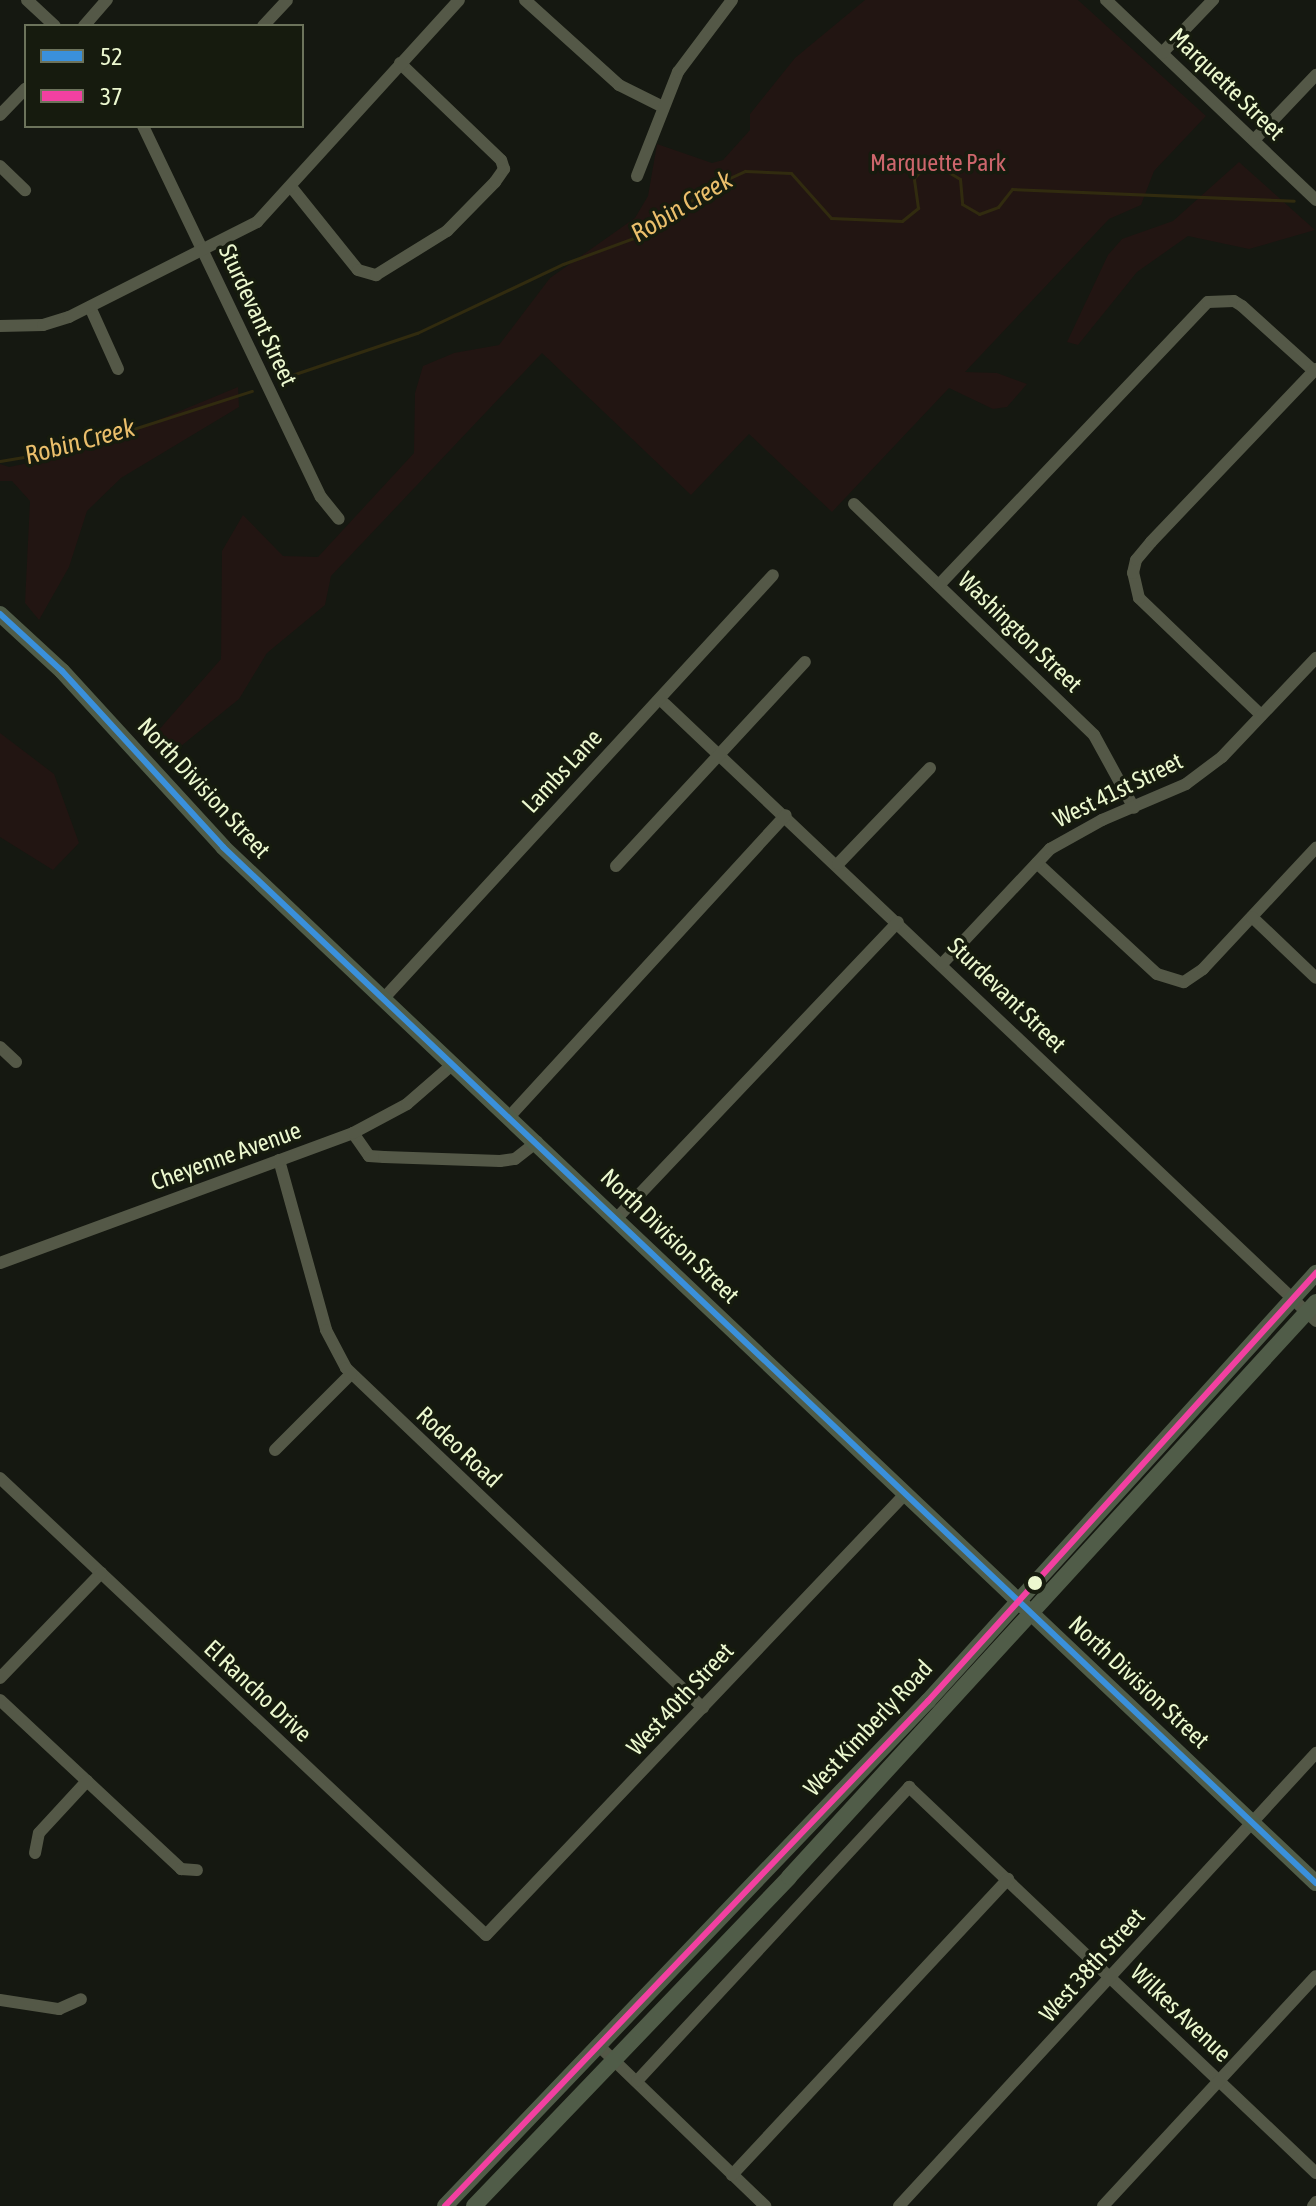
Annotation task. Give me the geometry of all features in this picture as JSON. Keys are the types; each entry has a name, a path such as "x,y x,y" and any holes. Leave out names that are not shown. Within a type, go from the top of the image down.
{"main road":[{"name":"North Division Street","path":"0,614 62,671 223,847 385,997 1316,1883"},
{"name":"West Kimberly Road","path":"445,2206 928,1701 1016,1600 1316,1273"},
{"name":"West Kimberly Road","path":"474,2206 1313,1312"}],"street":[{"path":"27,0 53,24"},
{"path":"86,24 107,0"},
{"path":"265,24 287,0"},
{"path":"0,326 43,325 90,307 257,222 292,188 459,0"},
{"path":"525,0 619,85 663,107"},
{"name":"Marquette Street","path":"1106,0 1316,200"},
{"path":"1162,53 1213,0"},
{"path":"637,176 678,72 724,3"},
{"path":"292,188 358,270 376,275 461,220 504,169 501,160 400,63"},
{"path":"1254,140 1316,75"},
{"path":"0,115 24,90"},
{"name":"Sturdevant Street","path":"147,128 321,497 339,519"},
{"path":"0,166 25,190"},
{"path":"939,585 1198,309 1208,302 1234,301 1315,370 1136,560 1133,584 1139,598 1261,715"},
{"path":"90,307 118,369"},
{"name":"Washington Street","path":"854,504 1094,735 1134,808"},
{"name":"Lambs Lane","path":"385,997 773,575"},
{"name":"West 41st Street","path":"942,964 1037,863 1072,834 1186,784 1222,757 1316,658"},
{"path":"616,866 805,662"},
{"name":"Sturdevant Street","path":"665,704 838,864 1292,1299 1313,1312"},
{"path":"838,864 930,768"},
{"path":"510,1116 786,815"},
{"path":"1037,863 1168,981 1184,982 1203,969 1316,848"},
{"path":"1252,917 1316,978"},
{"path":"617,1218 898,922"},
{"path":"0,1047 16,1062"},
{"name":"Cheyenne Avenue","path":"0,1263 353,1133 407,1104 453,1064"},
{"path":"353,1133 369,1156 384,1157 500,1161 522,1155 537,1142"},
{"name":"Rodeo Road","path":"279,1160 326,1330 351,1374 703,1708"},
{"path":"275,1450 351,1374"},
{"name":"El Rancho Drive","path":"0,1478 486,1935"},
{"name":"West 40th Street","path":"486,1935 906,1493"},
{"path":"0,1678 101,1573"},
{"path":"0,1700 181,1869 197,1870"},
{"name":"West 38th Street","path":"899,2206 1316,1753"},
{"path":"35,1853 39,1833 87,1781"},
{"name":"Wilkes Avenue","path":"637,2081 909,1787 1316,2173"},
{"path":"732,2175 1008,1879"},
{"path":"1103,2206 1316,1976"},
{"path":"0,2000 59,2009 81,1999"},
{"path":"599,2046 765,2206"}],"green space":[{"name":"Marquette Park","path":"865,0 1078,0 1206,116 1154,171 1141,205 1109,219 965,372 997,373 1027,384 1007,407 993,409 949,388 832,512 749,434 691,495 542,353 331,576 325,605 267,653 239,699 170,755 157,732 221,659 222,551 243,515 283,556 318,557 414,453 415,393 423,366 454,353 499,345 550,278 635,218 648,196 657,144 712,163 723,160 750,130 750,114 795,58"},
{"path":"1239,162 1315,230 1249,249 1188,236 1137,272 1078,345 1067,342 1108,255 1122,239 1173,221"},
{"path":"238,387 239,407 121,478 87,511 69,567 39,620 25,603 30,501 12,481 0,481 0,464 9,467 81,452"},
{"path":"0,733 54,774 79,843 53,870 0,837"}],"waterway":[{"name":"Robin Creek","path":"280,379 417,333 563,264 650,232 708,188 745,171 791,173 831,218 902,221 918,208 914,178 930,161 960,179 962,204 979,214 998,207 1012,189 1294,201"},
{"name":"Robin Creek","path":"0,461 71,449 252,391"}],"transit line":[{"name":"52","path":"0,614 62,671 223,847 1316,1883"},
{"name":"37","path":"445,2206 928,1701 1316,1273"}]}
